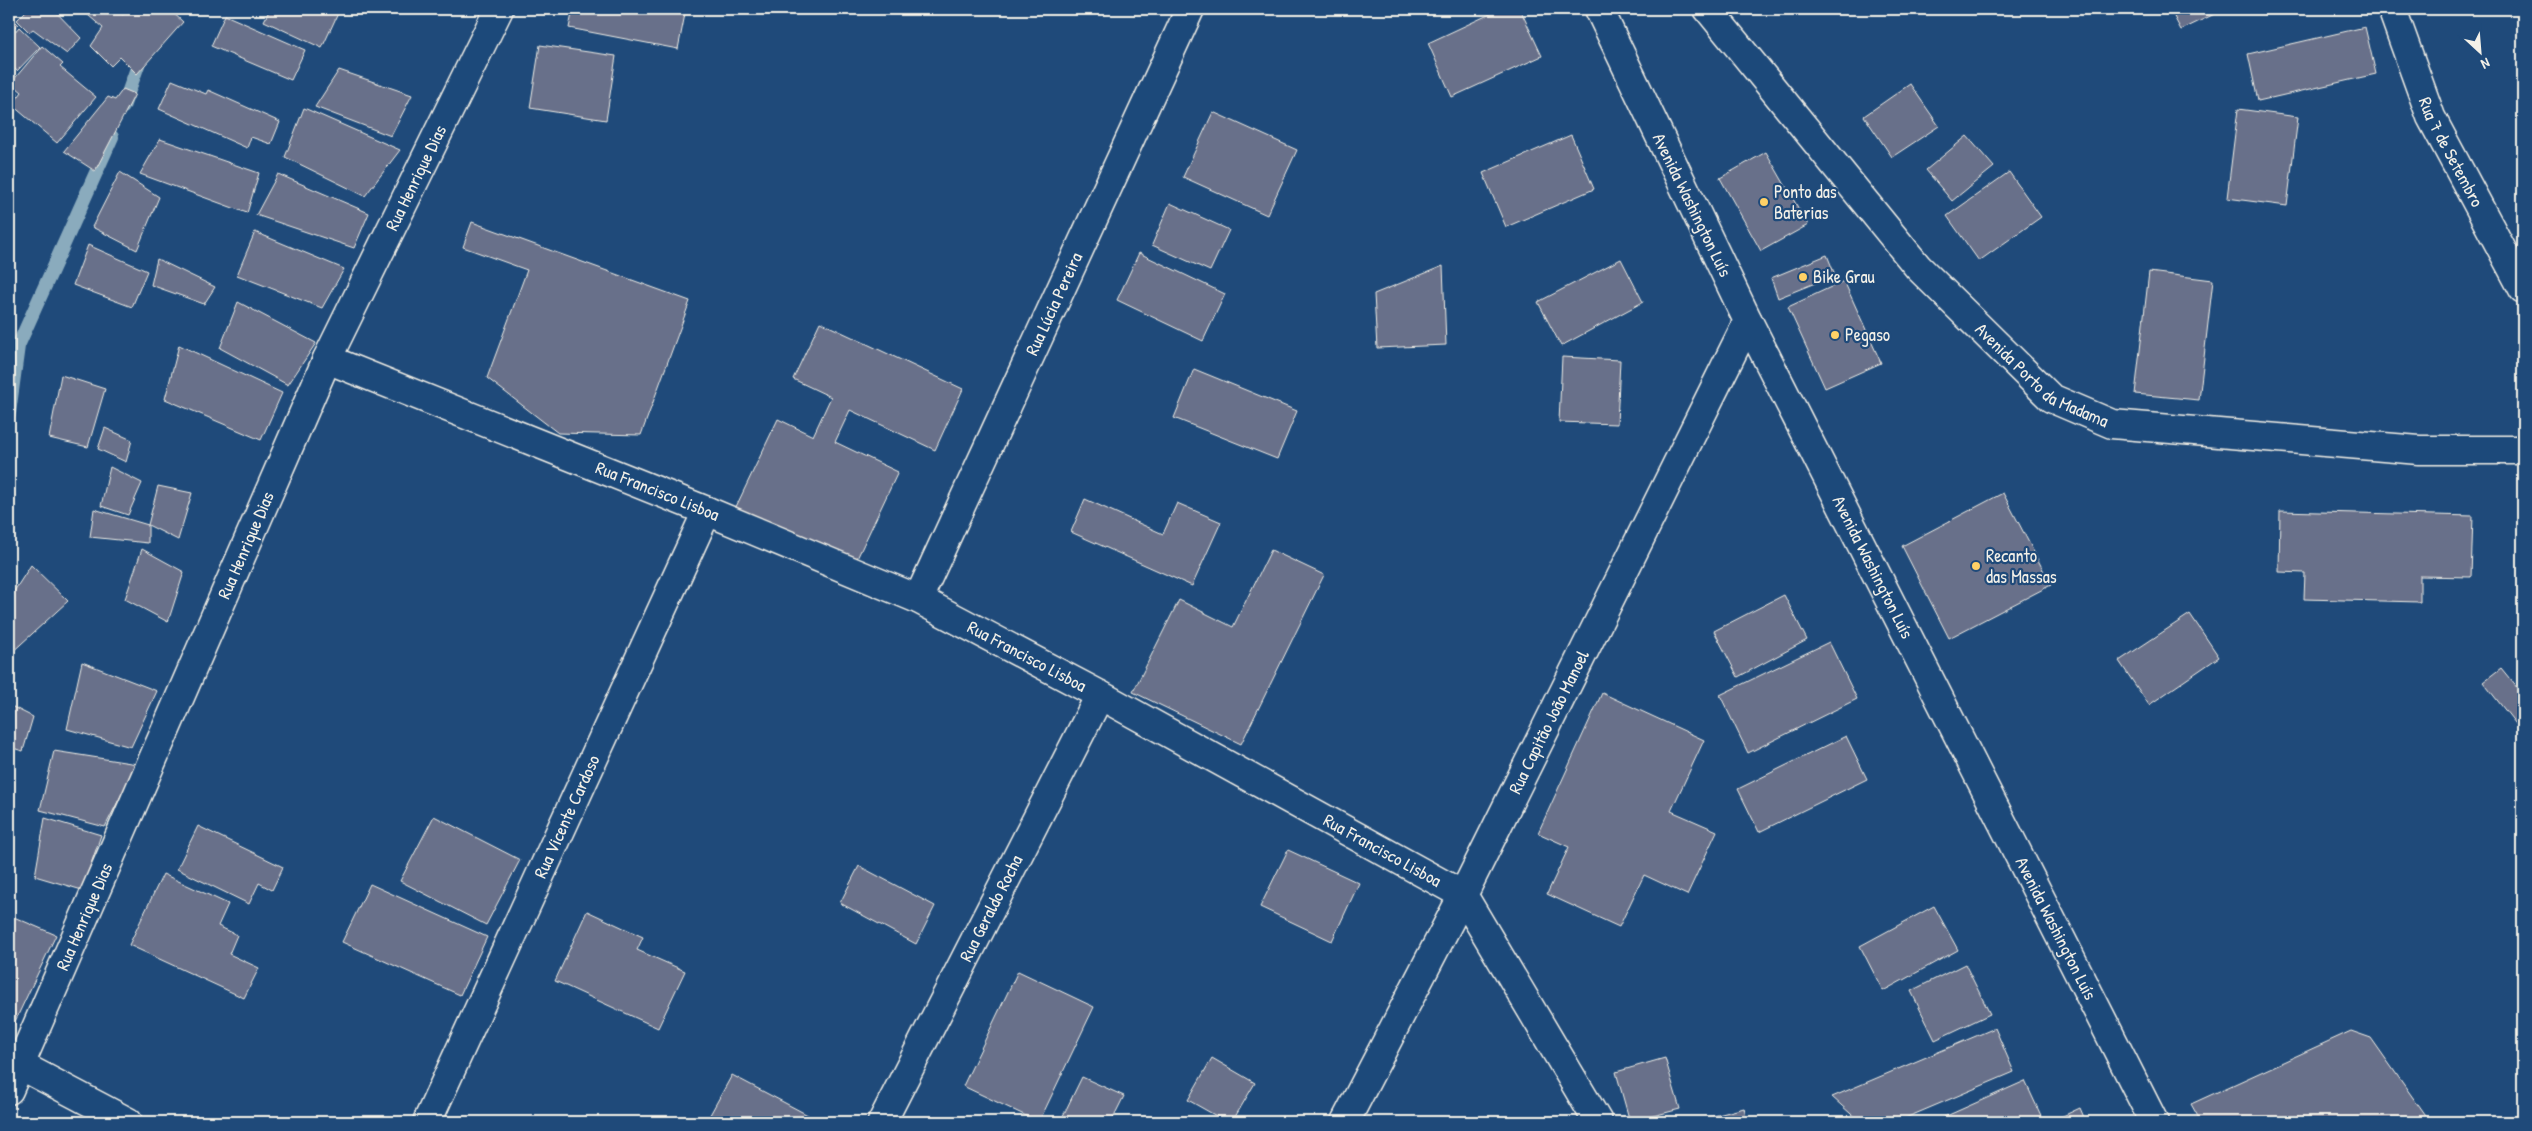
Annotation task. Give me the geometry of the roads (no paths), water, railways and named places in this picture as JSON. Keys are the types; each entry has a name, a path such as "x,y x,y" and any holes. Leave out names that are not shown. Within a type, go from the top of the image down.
{"street":[{"name":"Rua Henrique Dias","path":"9,1090 327,360 499,9"},
{"name":"Rua Lúcia Pereira","path":"918,599 1190,9"},
{"name":"Avenida Washington Luís","path":"1599,9 1748,321 2154,1122"},
{"name":"Avenida Porto da Madama","path":"1708,9 1918,267 2051,398 2112,424 2419,450 2523,450"},
{"name":"Rua 7 de Setembro","path":"2392,9 2431,117 2523,289"},
{"name":"Rua Capitão João Manoel","path":"1345,1122 1464,895 1748,321"},
{"name":"Rua Francisco Lisboa","path":"327,360 707,511 918,599 1100,695 1464,895 1598,1122"},
{"name":"Rua Vicente Cardoso","path":"428,1122 707,511"},
{"name":"Rua Geraldo Rocha","path":"882,1122 1100,695"},
{"path":"20,1065 128,1122"}],"waterway":[{"path":"123,107 142,54"},
{"path":"9,413 18,346 112,137"}],"place":[{"name":"Ponto das Baterias","path":"1764,202"},
{"name":"Bike Grau","path":"1803,277"},
{"name":"Pegaso","path":"1835,335"},
{"name":"Recanto das Massas","path":"1976,566"}]}
